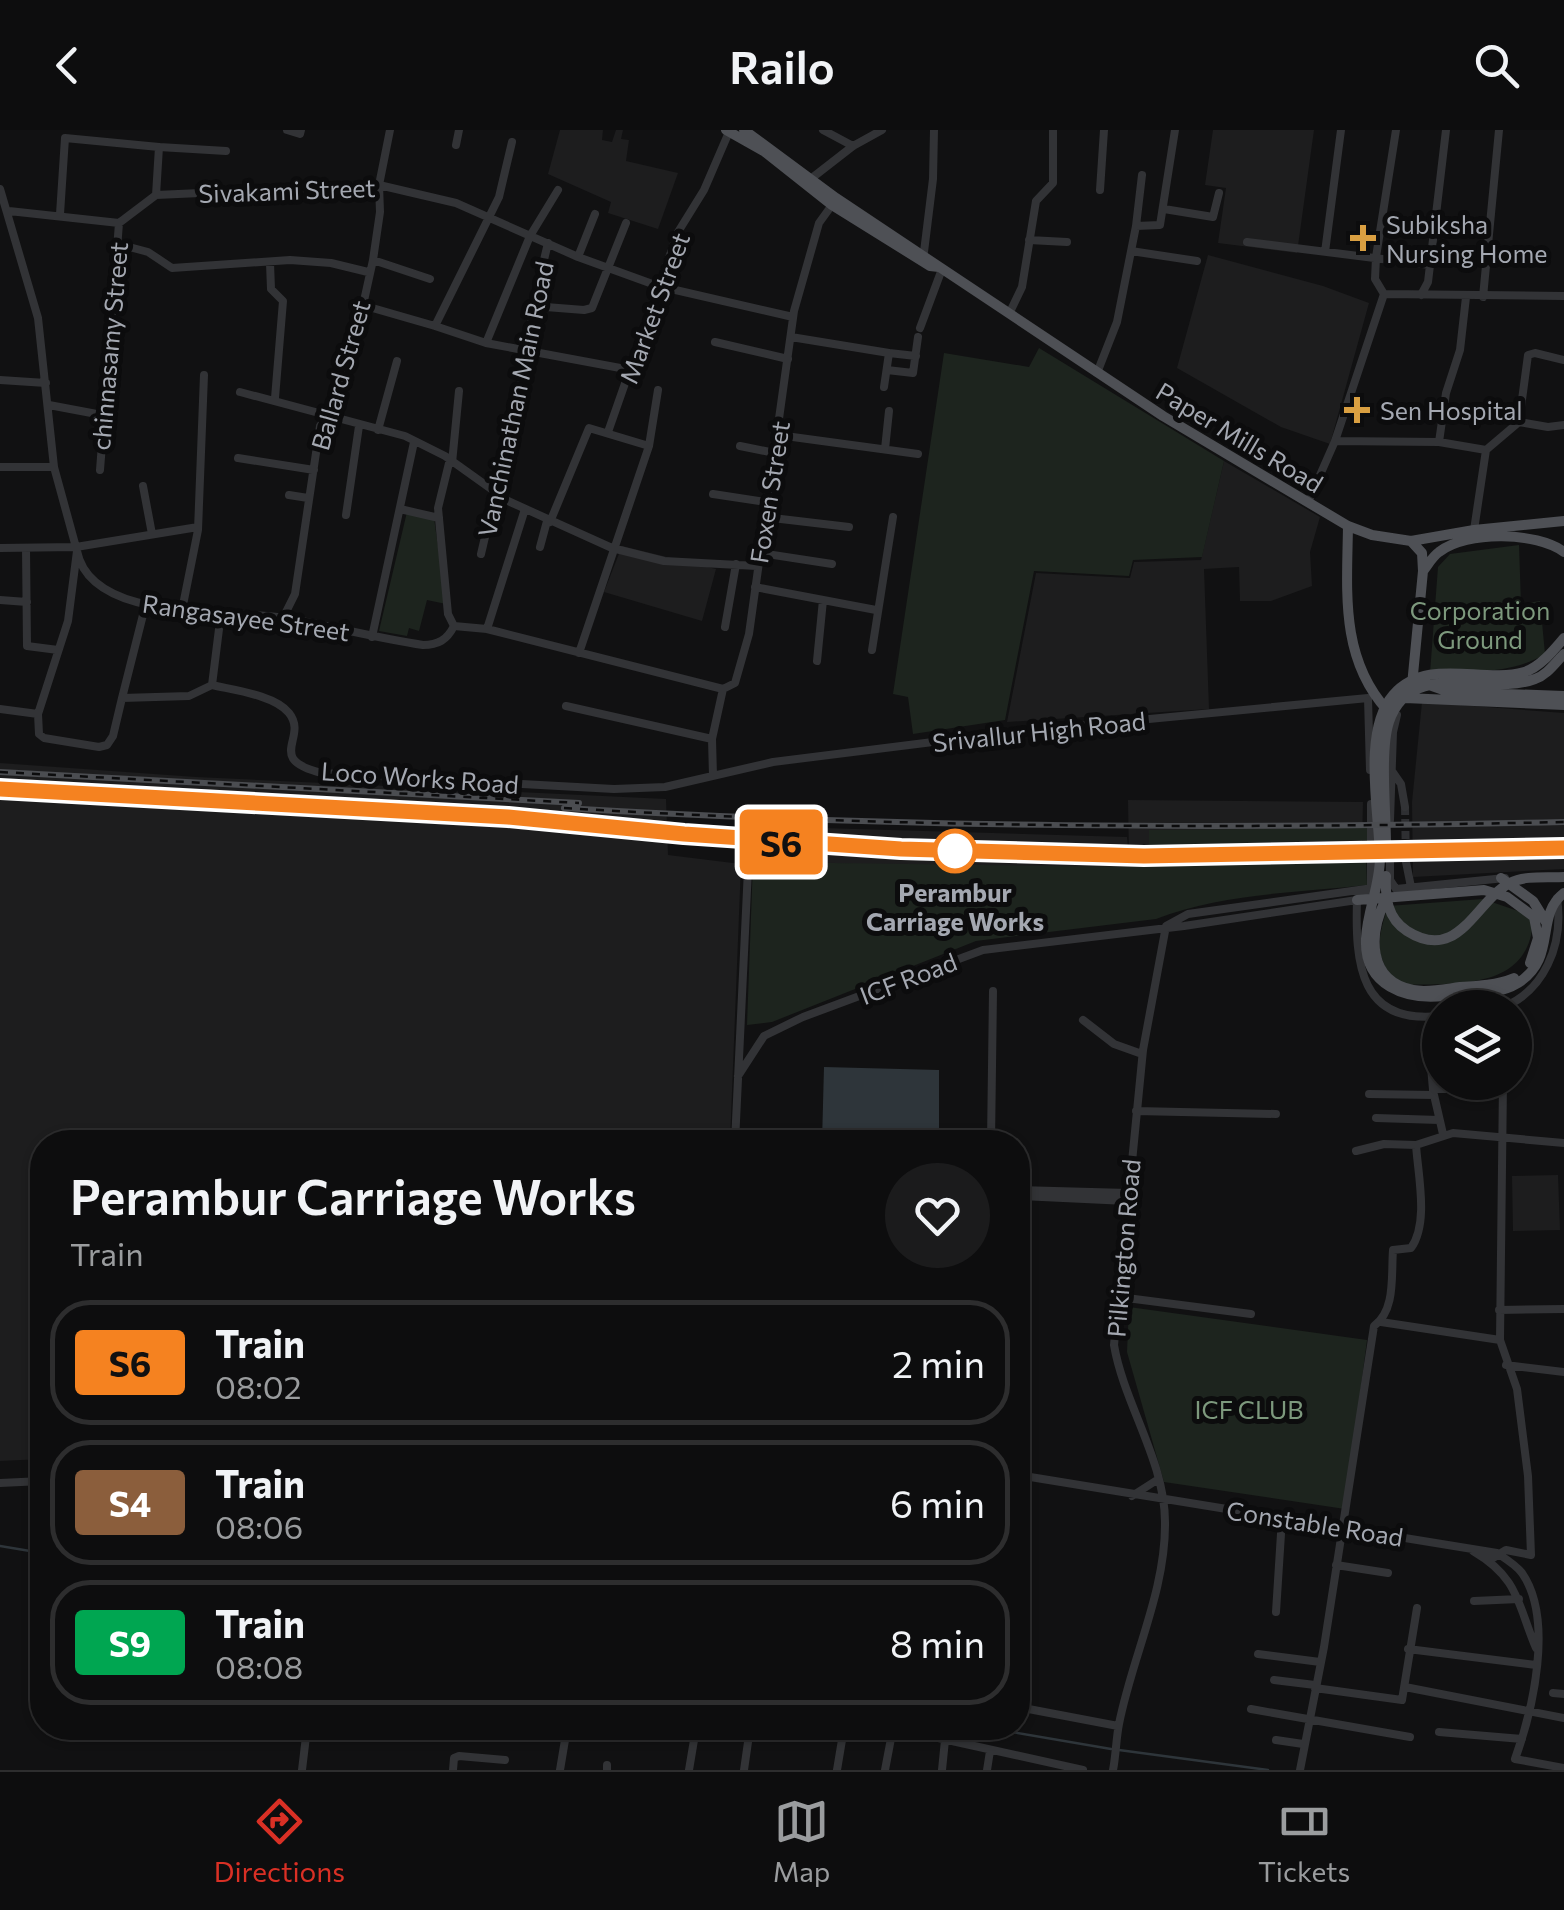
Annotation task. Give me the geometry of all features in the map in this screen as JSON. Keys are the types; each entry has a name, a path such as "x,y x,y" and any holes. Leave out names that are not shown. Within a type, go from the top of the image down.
{"main road":[{"path":"744,130 763,141"},
{"name":"Paper Mills Road","path":"727,131 763,141 832,205 1010,312 1162,416 1348,526 1372,536 1411,541"},
{"name":"Paper Mills Road","path":"809,181 923,258"},
{"path":"1411,541 1564,521"},
{"path":"1348,526 1350,637 1357,666 1372,698 1396,719"},
{"path":"1424,571 1438,552 1450,545 1490,538 1529,536 1549,540 1564,552"},
{"path":"1408,694 1424,571 1422,553 1411,541"},
{"path":"1502,878 1533,901 1544,929 1543,954 1531,972 1499,990 1413,998 1396,992 1379,978 1371,965 1366,941 1380,884 1376,735 1384,708 1394,694 1411,682 1437,673 1524,672 1564,638"},
{"path":"1385,900 1401,927 1418,936 1439,939 1463,929 1512,882 1562,875 1560,895 1550,908 1534,956 1512,979 1415,990 1392,981 1375,955 1374,931 1385,900 1387,738 1396,708 1416,689 1429,685 1531,681 1564,654"},
{"path":"1414,668 1432,686 1450,692 1564,696"},
{"path":"1372,698 1408,694 1564,705"},
{"path":"1356,900 1484,890 1523,906 1544,929"}],"street":[{"path":"287,130 300,134 301,130"},
{"name":"Ballard Street","path":"283,618 295,594 320,426 332,410 354,346 373,260 380,212 379,185 390,130"},
{"path":"456,145 459,130"},
{"path":"823,130 853,146"},
{"path":"809,181 853,146 882,130"},
{"path":"923,258 934,130"},
{"path":"1010,312 1022,287 1036,201 1053,182 1054,130"},
{"path":"1100,190 1104,130"},
{"path":"1136,226 1158,227 1175,130"},
{"path":"1325,252 1340,130"},
{"path":"1384,294 1374,279 1396,130"},
{"path":"1421,295 1430,264 1446,130"},
{"path":"1482,297 1499,130"},
{"name":"Market Street","path":"608,432 678,232 704,190 727,131"},
{"path":"60,214 65,138 226,151"},
{"path":"435,326 499,197 512,142"},
{"path":"10,212 60,214 119,223 156,195 159,147"},
{"path":"1098,373 1117,322 1142,175"},
{"name":"Sivakami Street","path":"156,195 379,185 456,202 578,258 658,286 793,317"},
{"path":"0,189 10,212 38,318 54,467 76,549 68,621 38,714 38,734 44,738 107,745 113,736 146,603"},
{"path":"486,343 530,236 558,190"},
{"path":"1164,209 1213,217 1219,193"},
{"name":"Foxen Street","path":"712,776 712,739 723,689 735,682 750,634 793,317 819,223 832,205"},
{"path":"578,258 596,214"},
{"name":"chinnasamy Street","path":"100,470 119,223"},
{"path":"533,306 592,308 626,223"},
{"path":"1029,240 1068,242"},
{"path":"1247,242 1430,264"},
{"path":"118,244 148,252 172,268 290,260 331,262 368,272"},
{"name":"Vanchinathan Main Road","path":"481,554 548,244"},
{"path":"1131,251 1197,261"},
{"path":"373,260 430,279"},
{"path":"270,264 271,291 283,301 275,398"},
{"path":"888,370 913,373 919,332 941,268"},
{"path":"1384,294 1564,296"},
{"path":"1309,500 1335,441 1384,294"},
{"path":"1439,442 1446,393 1462,344 1466,297"},
{"path":"362,304 486,343 631,370"},
{"path":"790,337 916,356"},
{"path":"715,342 788,358"},
{"path":"884,388 889,353"},
{"path":"1474,530 1486,450 1519,422 1528,355 1564,360"},
{"path":"378,430 397,361"},
{"path":"182,610 198,527 204,375"},
{"path":"0,380 46,382"},
{"name":"Market Street","path":"579,653 649,446 658,390"},
{"path":"454,626 448,614 439,518 459,391"},
{"path":"240,392 275,398 414,442 525,509 612,548 664,561 758,566"},
{"path":"48,405 102,415"},
{"path":"884,449 889,411"},
{"path":"1519,422 1548,427 1564,425"},
{"path":"346,516 359,426"},
{"path":"540,547 588,429 649,446"},
{"path":"778,435 918,454"},
{"path":"1335,441 1439,442 1486,450"},
{"path":"372,637 414,442"},
{"path":"740,446 775,452"},
{"path":"238,458 314,470"},
{"path":"0,467 54,467"},
{"path":"143,486 152,534"},
{"path":"712,494 766,502"},
{"path":"288,495 308,498"},
{"path":"400,509 439,518"},
{"path":"487,630 525,509"},
{"path":"764,517 849,527"},
{"path":"872,650 893,517"},
{"path":"0,548 76,549 198,527"},
{"path":"26,548 27,646 58,650"},
{"name":"Rangasayee Street","path":"76,549 80,570 98,587 146,603 182,610 283,618 372,637 436,645 449,636 454,626 487,630 723,689"},
{"path":"760,553 832,564"},
{"path":"726,627 736,564"},
{"path":"755,587 876,610"},
{"path":"0,600 27,602"},
{"path":"817,661 823,600"},
{"path":"212,686 221,613"},
{"name":"Loco Works Road","path":"122,698 189,696 212,686 280,706 294,724 289,748 292,758 302,768 322,773 614,789 664,787 712,776"},
{"path":"1408,694 1396,719 1392,771 1390,880 1396,889 1562,875"},
{"path":"1166,926 1356,900 1371,888 1372,698"},
{"name":"Srivallur High Road","path":"712,776 773,762 1014,732 1372,698"},
{"path":"566,706 712,739"},
{"path":"0,709 38,714"},
{"path":"1392,771 1401,784 1406,807"},
{"path":"1406,862 1411,887"},
{"path":"736,1130 748,869"},
{"path":"1166,926 1188,914 1371,888"},
{"path":"1532,992 1554,966 1560,944 1560,895"},
{"path":"1356,900 1363,978 1368,989 1379,1002 1400,1015 1422,1016"},
{"name":"ICF Road","path":"738,1076 764,1036 802,1017 952,960 983,950 1166,926"},
{"name":"Pilkington Road","path":"1113,1770 1118,1726 1148,1620 1165,1522 1158,1480 1118,1368 1114,1344 1142,1054 1166,926"},
{"path":"992,1130 993,991"},
{"path":"1083,1020 1114,1044 1142,1054"},
{"path":"1369,1094 1422,1092"},
{"path":"1435,1100 1443,1134"},
{"path":"1502,1100 1500,1340 1506,1364 1564,1372"},
{"path":"1136,1111 1276,1114"},
{"path":"1376,1118 1439,1120"},
{"path":"1356,1151 1384,1144 1416,1145 1443,1134 1564,1143"},
{"path":"1300,1768 1374,1326 1381,1322 1390,1302 1393,1250 1411,1248 1415,1243 1420,1211 1416,1145"},
{"path":"1030,1193 1127,1197"},
{"path":"1118,1297 1251,1314"},
{"path":"1499,1310 1564,1309"},
{"path":"1381,1322 1500,1340"},
{"name":"Constable Road","path":"1030,1477 1531,1556 1528,1476 1517,1389 1506,1364"},
{"path":"1132,1496 1158,1480"},
{"path":"0,1482 30,1481"},
{"path":"1276,1612 1282,1518"},
{"path":"1464,1546 1500,1570 1520,1599 1536,1648"},
{"path":"1488,1561 1497,1553 1521,1572 1534,1597 1536,1665 1530,1711 1515,1759 1564,1768"},
{"path":"1336,1565 1388,1573"},
{"path":"1474,1601 1520,1599"},
{"path":"1274,1680 1400,1701 1417,1608"},
{"path":"1408,1649 1536,1665"},
{"path":"1258,1654 1320,1662"},
{"path":"1405,1688 1564,1718"},
{"path":"1553,1692 1564,1694"},
{"path":"1030,1709 1118,1726"},
{"path":"1251,1709 1410,1737"},
{"path":"1439,1732 1522,1739"},
{"path":"302,1770 306,1740"},
{"path":"560,1770 565,1740"},
{"path":"690,1770 694,1740"},
{"path":"744,1770 748,1740"},
{"path":"837,1770 842,1740"},
{"path":"885,1770 891,1740"},
{"path":"942,1770 946,1740 1083,1770"},
{"path":"1276,1740 1304,1744"},
{"path":"987,1770 990,1751"},
{"path":"453,1770 454,1758 459,1756 504,1760"}],"shaded area":[{"path":"560,130 603,130 602,140 612,142 616,130 623,130 621,139 629,140 626,161 678,173 658,229 608,213 611,202 548,174"},
{"path":"1213,130 1314,130 1297,253 1218,243 1226,188 1205,185"},
{"path":"1208,255 1323,286 1369,303 1330,444 1281,427 1177,368"},
{"path":"1224,461 1320,517 1310,552 1312,586 1271,601 1240,601 1239,567 1204,569 1209,709 1007,722 1036,573 1130,578 1134,562 1201,560"},
{"path":"622,546 716,569 702,621 604,592"},
{"path":"1422,702 1564,713 1564,869 1413,877 1412,802"},
{"path":"0,763 196,777 666,799 668,855 741,864 730,1130 30,1130 30,1460 0,1461"},
{"path":"1128,800 1363,802 1361,885 755,860 755,826 1127,837 1129,857"},
{"path":"824,1067 939,1070 939,1130 822,1130"},
{"path":"1558,1175 1560,1230 1513,1231 1512,1176"}],"green space":[{"path":"1039,348 1224,461 1202,557 1133,560 1129,576 1034,571 1005,720 913,734 908,697 893,694 944,353 1029,367"},
{"path":"407,512 434,518 446,604 427,600 419,631 409,628 407,636 379,631"},
{"name":"Corporation Ground","path":"1519,545 1521,604 1540,601 1545,654 1504,669 1430,673 1438,567 1450,554"},
{"path":"1369,828 1370,840 1149,845 1149,830"},
{"path":"1366,856 1367,885 1233,899 1156,919 976,941 772,1022 747,1025 753,862 1142,867 1146,857"},
{"path":"1483,899 1527,914 1533,921 1528,944 1518,961 1485,979 1399,985 1381,957 1381,929 1388,906"},
{"name":"ICF CLUB","path":"1129,1307 1367,1340 1345,1509 1164,1482 1127,1352"}],"waterway":[{"path":"0,1546 30,1551"},
{"path":"1030,1735 1111,1749"},
{"path":"1119,1750 1268,1770"}],"tunnel":[{"path":"1405,807 1406,862"}],"railway":[{"path":"0,772 579,803"},
{"path":"0,789 508,817 901,849 1144,856 1564,848"},
{"path":"564,808 814,820 1064,825 1564,822"}],"train":[{"name":"S6","path":"0,789 508,817 901,849 1144,856 1564,848"}],"place":[{"name":"Subiksha Nursing Home","path":"1363,238"},
{"name":"Sen Hospital","path":"1357,410"},
{"name":"Perambur Carriage Works","path":"955,851"}]}
